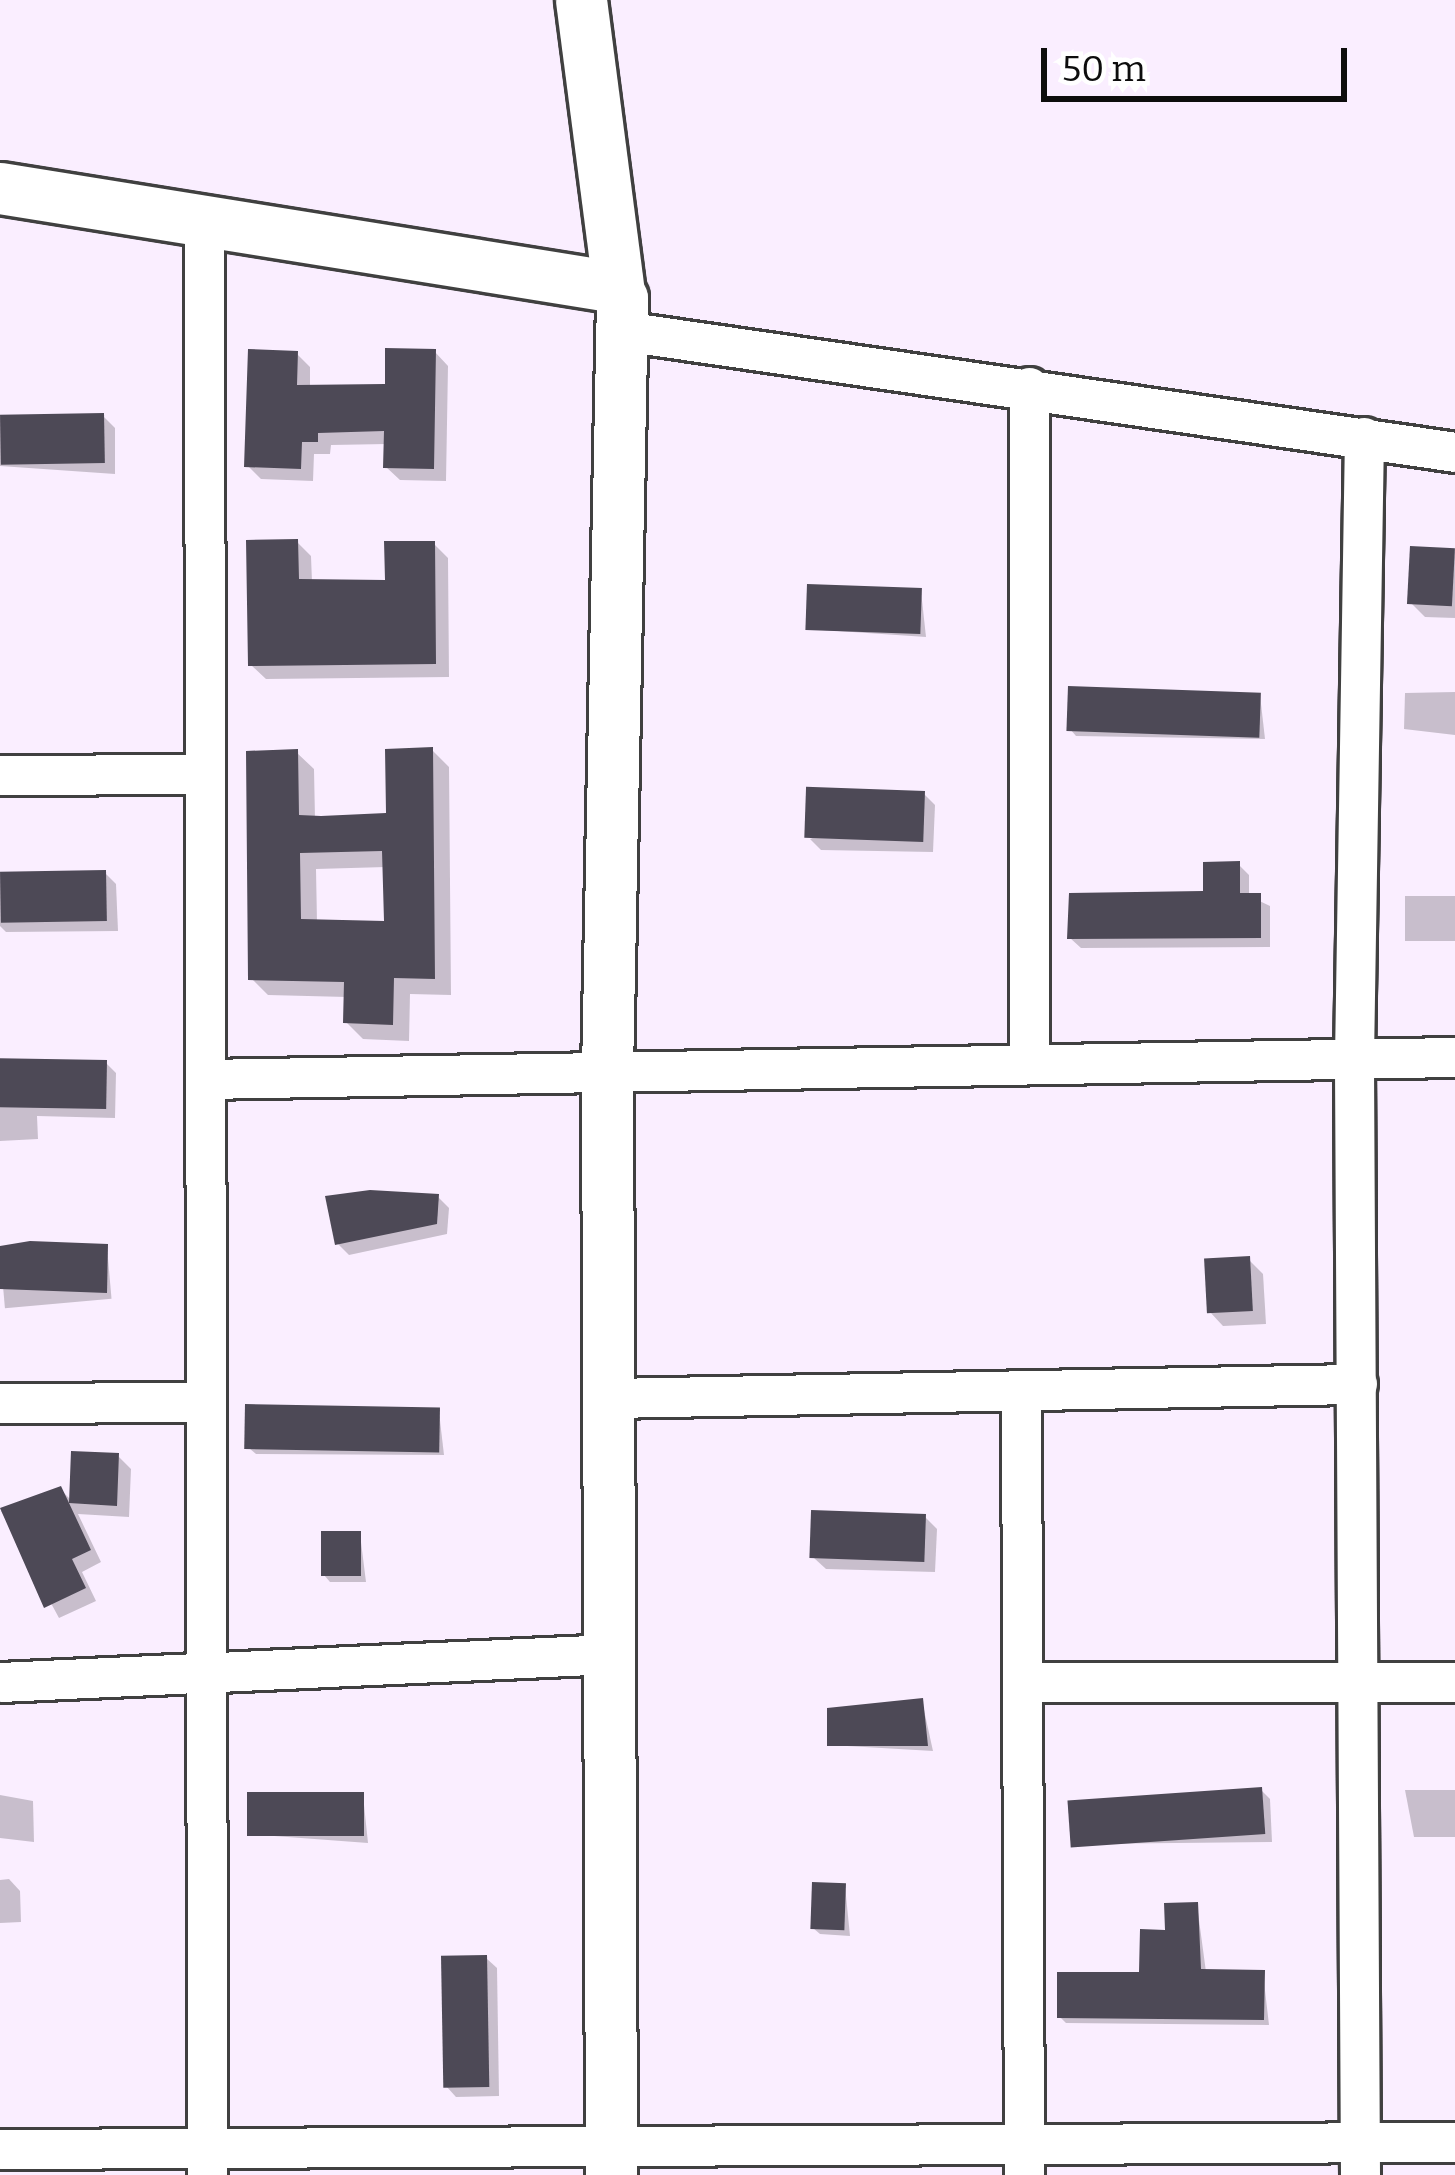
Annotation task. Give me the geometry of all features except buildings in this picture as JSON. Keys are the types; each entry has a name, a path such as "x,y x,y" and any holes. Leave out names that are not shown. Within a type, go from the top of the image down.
{"street":[{"path":"581,0 621,312 607,1072 612,2161"},
{"path":"0,188 204,220 621,312 1029,387 1455,452"},
{"path":"204,220 207,2162"},
{"path":"1029,387 1029,1060"},
{"path":"1360,2158 1354,1058 1364,437"},
{"path":"0,775 204,773"},
{"path":"205,1079 1029,1060 1455,1057"},
{"path":"611,1399 1357,1384"},
{"path":"1022,1390 1024,2161"},
{"path":"0,1403 206,1402"},
{"path":"0,1682 612,1654"},
{"path":"1022,1682 1455,1682"},
{"path":"0,2149 207,2162 1024,2161 1360,2158 1455,2142"}]}
